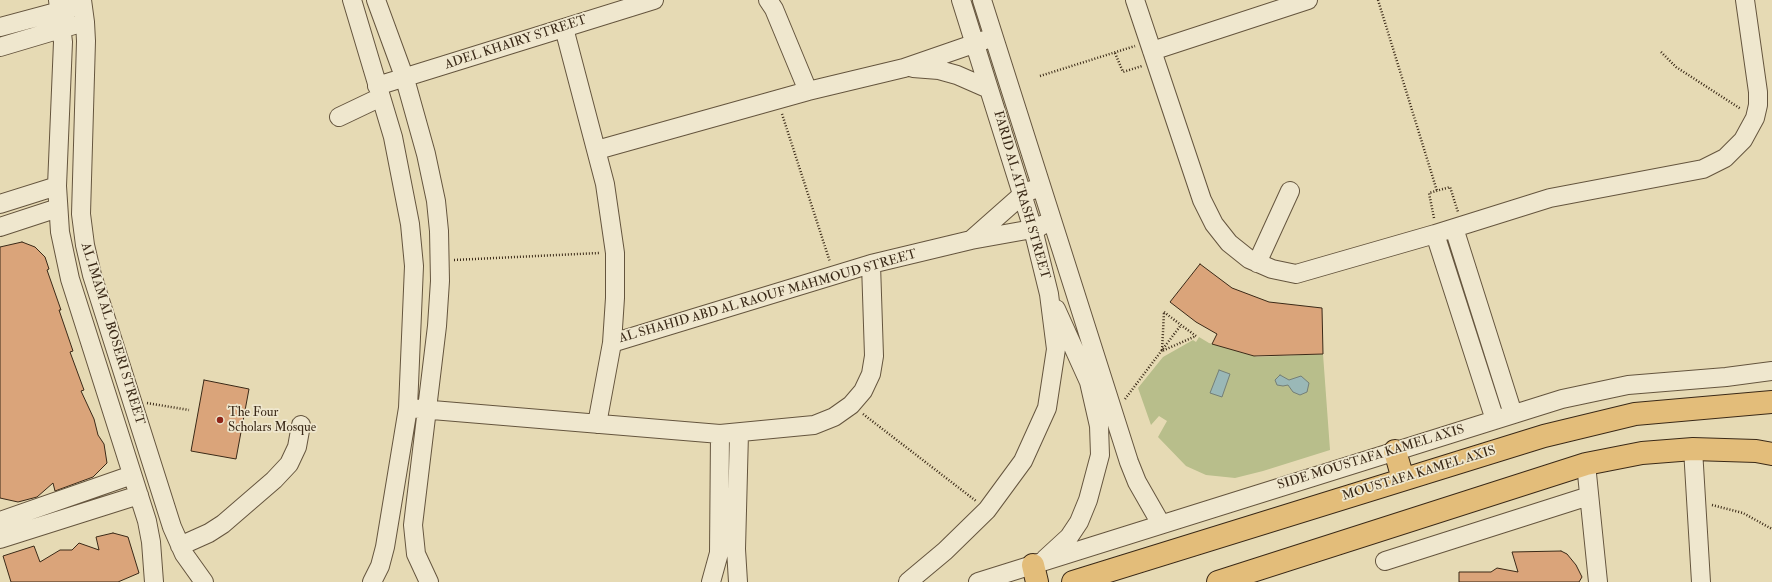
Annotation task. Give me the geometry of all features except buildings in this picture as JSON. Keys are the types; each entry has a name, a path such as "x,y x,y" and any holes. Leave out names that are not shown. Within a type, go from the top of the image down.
{"main road":[{"name":"MOUSTAFA KAMEL AXIS","path":"1074,582 1544,436 1635,414 1772,402"},
{"path":"1218,582 1586,464 1642,453 1694,449 1756,451 1772,454"},
{"path":"1395,451 1403,479"}],"street":[{"path":"352,0 393,137 410,224 414,266 408,408 385,547 380,566 372,582"},
{"path":"376,0 405,78 426,154 436,201 440,261 437,326 413,525 413,540 420,568 429,582"},
{"name":"ADEL KHAIRY STREET","path":"339,117 379,91 405,78 654,0"},
{"path":"768,0 774,8 808,91"},
{"name":"FARID AL ATRASH STREET","path":"908,582 945,551 987,510 1022,461 1047,408 1056,349 1050,294 1033,229 961,0"},
{"name":"FARID AL ATRASH STREET","path":"982,0 1113,414 1137,482 1161,524"},
{"path":"1136,0 1202,200 1214,224 1229,244 1249,259 1272,269 1296,274 1448,231 1550,198 1703,169 1725,158 1743,140 1755,118 1758,92 1745,0"},
{"path":"1152,51 1308,0"},
{"path":"0,27 59,5 84,9"},
{"name":"AL IMAM AL BOSERI STREET","path":"59,5 63,28 63,62 57,186 60,232 70,279 147,521 151,542 154,582"},
{"path":"0,47 63,28 84,9"},
{"name":"AL IMAM AL BOSERI STREET","path":"84,9 81,214 85,245 92,275 168,513 180,546 204,582"},
{"path":"564,28 608,197 615,253 615,298 612,343 597,424"},
{"path":"597,150 778,99 904,68 994,38"},
{"path":"904,68 939,70 973,81 989,89"},
{"path":"0,204 57,186"},
{"path":"1023,194 1031,190 1043,193"},
{"path":"1257,263 1290,191"},
{"name":"AL SHAHID ABD AL RAOUF MAHMOUD STREET","path":"971,240 1023,194"},
{"path":"0,227 58,208"},
{"name":"AL SHAHID ABD AL RAOUF MAHMOUD STREET","path":"612,343 871,264 971,240 1033,229 1046,223 1050,216"},
{"path":"1448,231 1513,414"},
{"path":"1448,231 1495,420"},
{"path":"408,408 720,434 814,424 834,417 852,405 863,391 871,374 874,356 871,264"},
{"path":"1037,570 1077,527 1088,500 1100,455 1099,426 1089,382 1050,294"},
{"name":"SIDE MOUSTAFA KAMEL AXIS","path":"978,582 1037,570 1161,524 1562,399 1628,386 1726,377 1772,371"},
{"path":"180,546 223,524 274,480 289,464 297,447 301,425"},
{"path":"738,582 736,549 739,433"},
{"path":"711,582 719,553 720,434"},
{"path":"1694,449 1701,582"},
{"path":"1586,464 1598,582"},
{"path":"0,521 132,475"},
{"path":"0,539 139,495"},
{"path":"1385,561 1589,496"},
{"path":"147,521 168,513"}],"path":[{"path":"1378,0 1437,191"},
{"path":"1116,53 1122,72 1152,51"},
{"path":"1040,76 1116,53 1152,51"},
{"path":"1661,52 1676,67 1755,118"},
{"path":"778,99 834,275"},
{"path":"1451,187 1448,231 1428,194 1451,187"},
{"path":"440,261 615,253"},
{"path":"1164,312 1196,336 1162,351 1164,312"},
{"path":"1113,414 1181,325"},
{"path":"131,400 189,410"},
{"path":"852,405 987,510"},
{"path":"1697,505 1710,505 1732,510 1758,521 1772,529"}],"green space":[{"path":"1199,337 1209,343 1257,357 1323,354 1330,450 1263,471 1235,478 1206,475 1186,466 1158,437 1167,421 1159,416 1151,425 1138,388 1163,357 1193,340 1196,342"}],"water":[{"path":"1219,370 1230,374 1222,397 1210,393"},
{"path":"1280,375 1289,380 1301,376 1309,383 1307,392 1300,395 1293,392 1288,385 1277,385 1275,380"}],"place":[{"name":"The Four Scholars Mosque","path":"220,420"}]}
